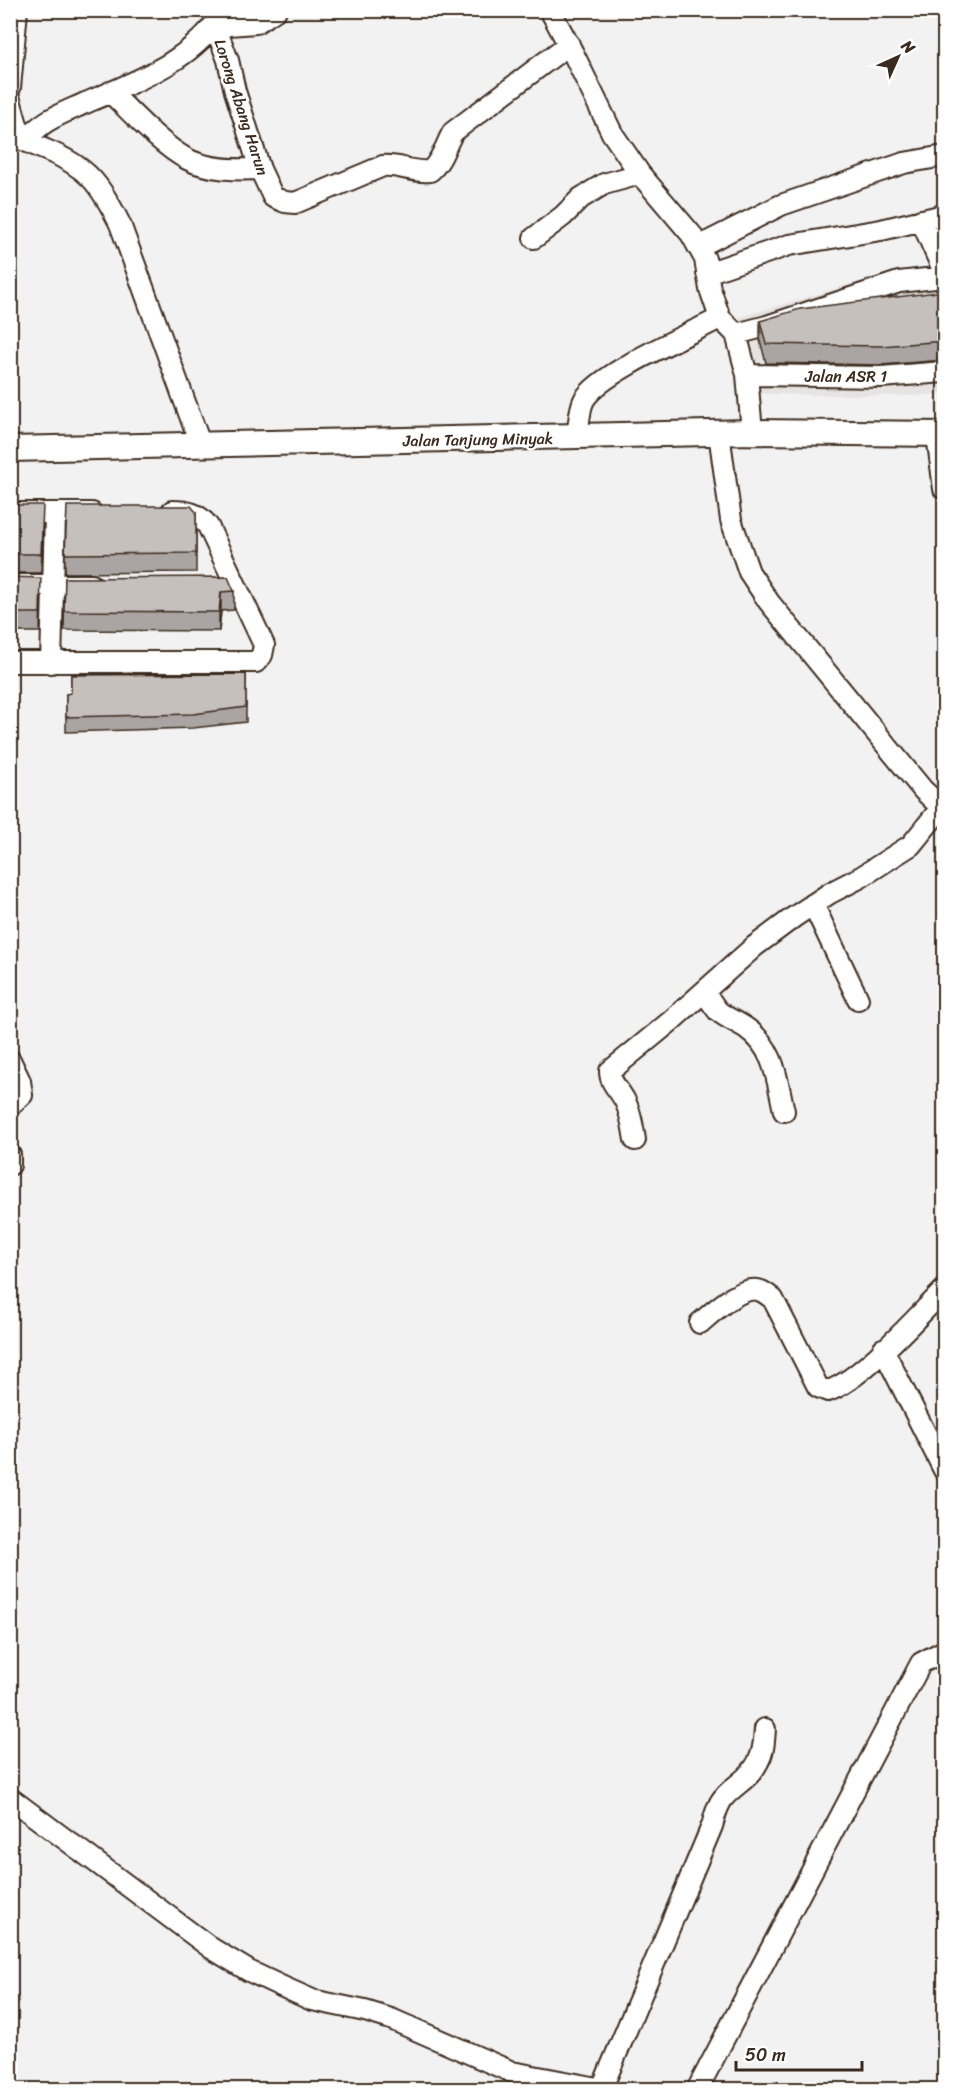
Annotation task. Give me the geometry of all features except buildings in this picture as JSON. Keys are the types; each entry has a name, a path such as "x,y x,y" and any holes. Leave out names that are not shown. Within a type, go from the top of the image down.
{"main road":[{"name":"Jalan Tanjung Minyak","path":"10,449 752,432 941,434"}],"street":[{"path":"10,88 17,10"},
{"path":"219,18 237,26 256,23 276,10"},
{"path":"550,10 612,133 640,174 691,234 705,259 710,289 720,318 736,334 747,375 752,432"},
{"name":"Lorong Abang Harun","path":"19,139 53,118 183,55 219,18"},
{"name":"Lorong Abang Harun","path":"219,18 236,91 260,170 273,196 285,202 295,202 383,166 391,165 419,172 430,171 442,158 443,150 453,132 569,44"},
{"path":"110,92 144,125 187,159 207,166 260,170"},
{"path":"10,100 19,139 76,164 88,174 106,196 120,224 201,446"},
{"path":"698,247 781,205 904,163 945,156"},
{"path":"534,238 563,216 581,198 604,184 640,174"},
{"path":"707,273 789,245 881,230 945,215"},
{"path":"921,220 945,272"},
{"path":"736,334 767,326 899,282 945,277"},
{"path":"577,437 583,401 595,387 626,366 720,318"},
{"name":"Jalan ASR 1","path":"747,375 880,377 945,372"},
{"path":"635,1140 625,1101 610,1079 610,1071 755,946 813,904 911,845 943,809 923,790 769,602 749,572 731,520 719,433"},
{"path":"941,434 944,484"},
{"path":"10,662 256,662 262,655 264,645 207,526 200,516 187,511 154,512"},
{"path":"10,513 110,513"},
{"path":"51,663 54,514"},
{"path":"213,584 236,584"},
{"path":"10,585 110,585"},
{"path":"813,904 858,999"},
{"path":"704,992 719,1012 746,1028 761,1041 770,1054 784,1111"},
{"path":"10,1060 20,1081 22,1095 10,1106"},
{"path":"10,1155 10,1166"},
{"path":"700,1323 737,1295 750,1290 760,1290 773,1299 818,1387 828,1391 838,1388 884,1349 945,1290"},
{"path":"884,1349 945,1470"},
{"path":"697,2090 921,1663 945,1651"},
{"path":"10,1798 211,1948 249,1971 312,2000 391,2019 512,2072 605,2089 712,1826 717,1808 725,1796 758,1764 763,1751 765,1729"}],"shaded area":[{"path":"944,267 944,393 916,396 763,394 740,317 896,271"}]}
